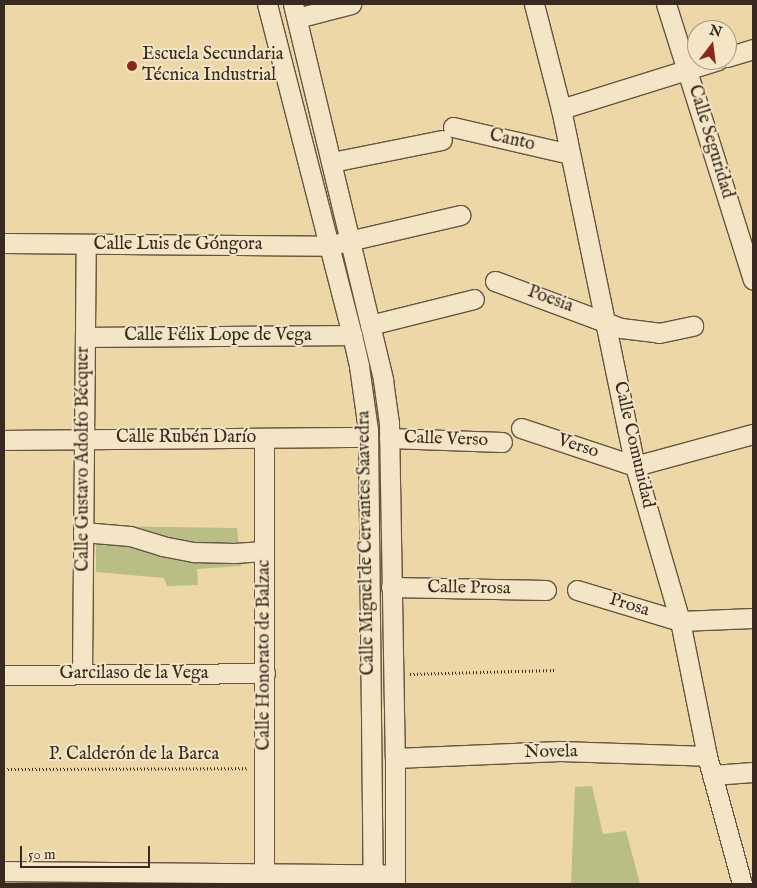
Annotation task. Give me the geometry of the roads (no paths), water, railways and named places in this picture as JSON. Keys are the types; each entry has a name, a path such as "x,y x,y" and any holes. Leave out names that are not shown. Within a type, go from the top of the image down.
{"street":[{"name":"Calle Miguel de Cervantes Saavedra","path":"267,4 327,246 352,335 359,366 368,437 372,879"},
{"path":"295,11 351,4"},
{"name":"Calle Comunidad","path":"534,4 561,109 635,466 680,621 707,756 742,884"},
{"name":"Calle Seguridad","path":"666,4 753,280"},
{"name":"Calle Miguel de Cervantes Saavedra","path":"295,11 383,380 389,438 395,758 395,879"},
{"path":"737,54 753,49"},
{"path":"561,109 687,70"},
{"name":"Canto","path":"332,162 448,134 570,154"},
{"name":"Calle Luis de Góngora","path":"4,243 327,246 460,215"},
{"name":"Calle Gustavo Adolfo Bécquer","path":"82,674 86,244"},
{"name":"Poesia","path":"496,281 605,320 621,328 660,333 693,326"},
{"path":"370,325 474,299"},
{"name":"Calle Félix Lope de Vega","path":"85,337 352,335"},
{"name":"Verso","path":"520,428 635,466"},
{"path":"635,466 753,434"},
{"name":"Calle Rubén Darío","path":"4,440 368,437"},
{"name":"Calle Honorato de Balzac","path":"264,438 264,873"},
{"name":"Calle Verso","path":"389,438 502,442"},
{"path":"83,532 130,536 162,546 194,552 234,553 264,551"},
{"name":"Calle Prosa","path":"391,587 546,590"},
{"name":"Prosa","path":"577,590 680,621 753,618"},
{"name":"Garcilaso de la Vega","path":"4,675 265,672"},
{"name":"Novela","path":"395,758 560,751 707,756"},
{"path":"712,775 753,772"},
{"path":"4,871 264,873 395,879"}],"place":[{"name":"Escuela Secundaria Técnica Industrial","path":"132,66"}]}
